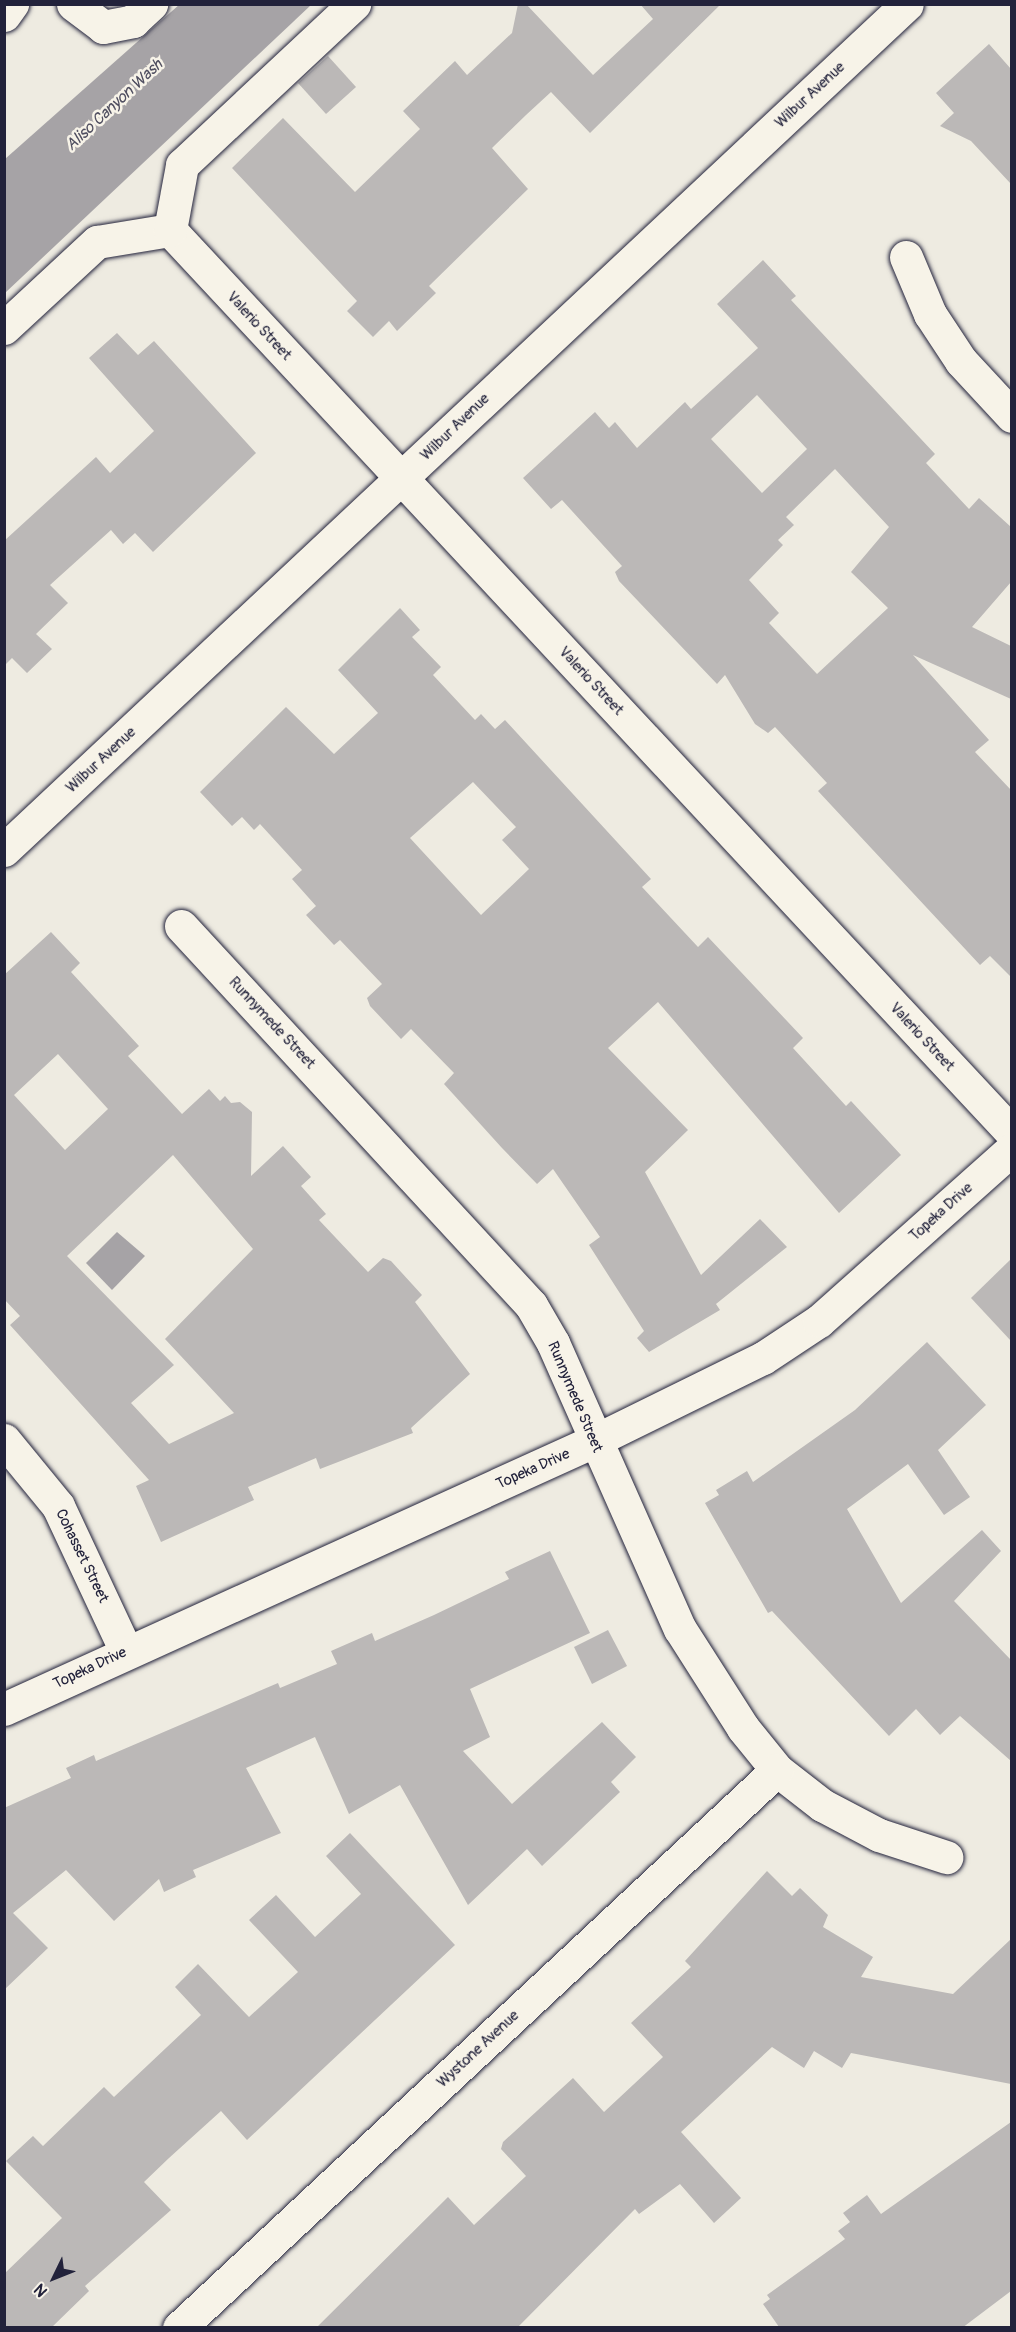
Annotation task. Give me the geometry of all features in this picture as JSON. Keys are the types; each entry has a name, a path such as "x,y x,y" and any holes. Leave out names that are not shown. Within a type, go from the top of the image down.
{"street":[{"path":"4,15 12,4"},
{"path":"73,4 103,27 133,21 151,4"},
{"path":"4,328 97,242 170,230 182,165 354,4"},
{"name":"Wilbur Avenue","path":"4,850 907,4"},
{"name":"Valerio Street","path":"170,230 1011,1133"},
{"path":"906,257 930,314 961,361 1011,416"},
{"name":"Runnymede Street","path":"181,926 505,1272 553,1343 594,1441 680,1629 743,1728 777,1770 822,1805 879,1835 946,1857"},
{"name":"Topeka Drive","path":"4,1709 126,1651 594,1441 790,1342 1011,1149"},
{"name":"Cohasset Street","path":"4,1440 58,1506 126,1651"},
{"name":"Wystone Avenue","path":"179,2328 777,1770"}],"water":[{"name":"Aliso Canyon Wash","path":"180,4 311,5 5,293 5,159"},
{"path":"117,1232 145,1256 112,1290 86,1263"}],"building":[{"path":"518,4 526,4 593,75 653,19 640,4 721,4 590,133 551,92 526,115 492,148 528,189 429,286 436,293 397,331 389,321 373,337 347,311 357,301 232,168 283,118 355,192 420,129 403,111 455,61 467,75 512,33"},
{"path":"989,44 1011,69 1011,184 971,141 940,126 954,113 936,93"},
{"path":"328,56 356,87 326,114 298,83"},
{"path":"763,260 796,296 791,300 935,454 926,463 969,509 979,498 1011,527 1011,582 972,627 1011,646 1011,699 913,655 989,740 975,752 1011,790 1011,977 990,956 980,965 818,791 827,783 775,727 768,733 755,724 725,675 717,684 619,581 615,572 622,566 562,500 551,509 523,478 595,412 609,428 615,422 637,448 685,402 691,409 758,348 717,304","holes":["757,395 807,449 762,493 711,439","835,469 889,527 851,572 888,608 817,674 769,623 779,613 749,580 783,545 778,540 794,525 786,517"]},
{"path":"117,333 138,355 154,341 256,453 153,552 135,533 123,544 111,530 50,585 68,603 36,634 52,649 27,673 12,658 4,666 4,541 96,457 110,473 154,431 89,358"},
{"path":"400,608 420,630 412,637 441,667 433,675 475,720 481,714 495,729 505,720 651,879 642,887 698,947 708,937 803,1038 793,1048 846,1106 851,1101 901,1155 839,1213 658,1002 608,1048 688,1130 645,1172 701,1275 760,1219 787,1247 716,1304 720,1310 649,1352 637,1338 644,1331 589,1245 600,1237 553,1169 537,1184 502,1148 444,1084 454,1073 411,1029 401,1039 370,1006 367,998 382,984 340,940 334,945 306,915 316,906 292,879 302,870 260,824 254,830 242,817 232,826 200,792 286,707 334,754 378,713 338,670","holes":["473,782 516,827 502,840 529,869 481,915 410,838"]},
{"path":"51,932 80,963 71,972 139,1046 128,1056 182,1114 209,1089 220,1101 225,1096 231,1103 240,1102 252,1112 251,1176 283,1146 311,1177 301,1186 326,1214 319,1220 368,1272 383,1258 391,1261 422,1295 415,1302 470,1374 411,1428 413,1433 320,1469 316,1458 248,1487 254,1500 161,1542 136,1486 149,1480 10,1325 20,1316 4,1299 4,975","holes":["58,1054 108,1109 65,1150 14,1095","173,1155 253,1249 165,1339 234,1413 169,1444 131,1403 174,1365 67,1256"]},
{"path":"1011,1259 1011,1341 971,1298"},
{"path":"927,1342 986,1405 938,1450 970,1497 944,1515 908,1464 847,1509 901,1603 982,1530 1001,1551 954,1601 1011,1660 1011,1761 960,1716 940,1735 916,1709 889,1736 772,1611 768,1613 705,1503 719,1495 716,1490 747,1471 753,1482 855,1410"},
{"path":"550,1551 590,1633 470,1689 490,1737 463,1751 512,1804 602,1722 636,1757 611,1782 620,1792 542,1866 527,1849 468,1905 400,1785 349,1814 315,1737 246,1768 281,1833 193,1870 196,1877 164,1892 159,1879 114,1921 66,1870 13,1913 48,1948 4,1990 4,1808 71,1778 66,1768 94,1755 96,1761 278,1683 280,1688 337,1664 331,1651 372,1633 375,1641 434,1615 509,1579 505,1572"},
{"path":"608,1630 627,1666 592,1684 574,1647"},
{"path":"350,1833 455,1945 247,2140 221,2111 169,2158 144,2182 171,2210 85,2286 89,2291 51,2328 4,2328 4,2274 62,2218 6,2161 33,2136 43,2146 104,2087 114,2097 201,2015 175,1987 198,1964 249,2017 298,1972 249,1920 276,1895 315,1937 361,1894 326,1856"},
{"path":"767,1871 792,1896 800,1888 828,1915 823,1927 873,1957 861,1977 953,1994 1011,1939 1011,2084 851,2053 842,2068 814,2051 804,2068 772,2047 681,2132 741,2198 714,2223 680,2184 639,2214 635,2209 517,2328 316,2328 448,2197 474,2225 526,2176 501,2149 503,2142 573,2078 604,2112 663,2057 631,2023 691,1967 685,1961"},
{"path":"1011,2122 1011,2291 962,2328 779,2327 763,2304 770,2299 767,2295 845,2239 838,2231 850,2222 843,2213 867,2195 881,2214"}]}
